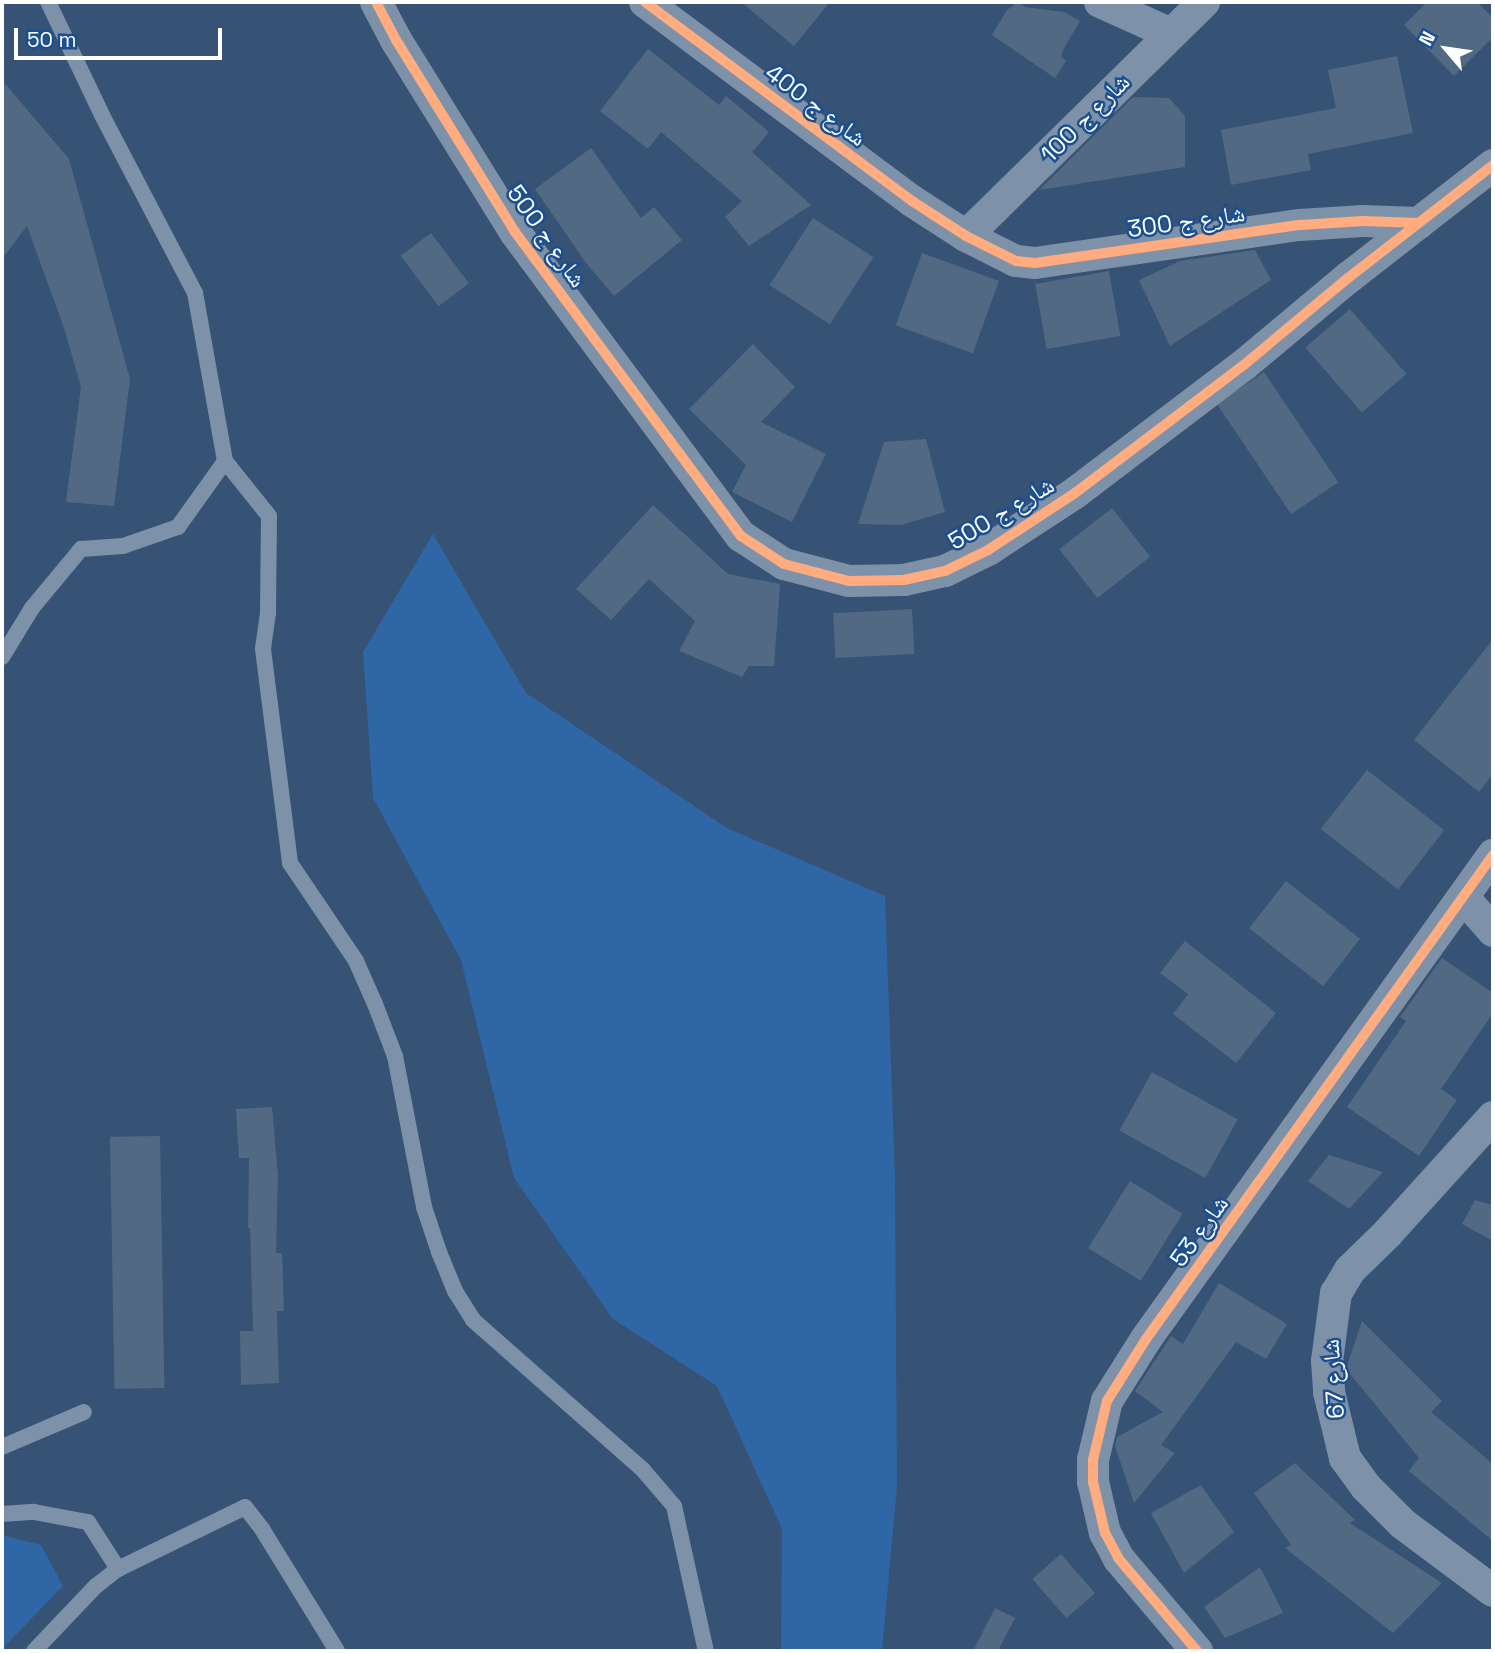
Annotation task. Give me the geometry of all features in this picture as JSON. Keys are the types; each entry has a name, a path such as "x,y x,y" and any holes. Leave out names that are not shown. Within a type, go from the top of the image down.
{"street":[{"name":"شارع ج 500","path":"376,2 396,40 515,232 741,536 784,564 826,578 880,582 904,580 945,571 988,550 1075,493 1245,364 1493,165"},
{"name":"شارع ج 400","path":"645,2 912,201 967,236"},
{"path":"1100,2 1169,33"},
{"name":"شارع ج 100","path":"967,236 1169,33 1204,2"},
{"name":"شارع ج 300","path":"967,236 1016,261 1035,264 1300,225 1363,221 1419,223"},
{"name":"شارع 53","path":"1197,1651 1119,1559 1105,1533 1093,1482 1093,1460 1107,1401 1146,1339 1493,855"},
{"path":"1464,898 1493,931"},
{"name":"شارع 67","path":"1493,1116 1388,1233 1350,1270 1336,1293 1327,1361 1329,1392 1345,1458 1366,1487 1403,1524 1493,1591"}],"lane":[{"path":"48,2 102,115 195,293 225,461 269,516 268,613 263,649 290,863 356,961 396,1056 424,1207 439,1252 455,1291 473,1321 643,1470 674,1506 706,1651"},
{"path":"2,657 32,608 81,549 123,546 178,527 225,461"},
{"path":"2,1447 84,1412"},
{"path":"34,1651 89,1593 118,1569 245,1507 262,1529 337,1651"},
{"path":"2,1514 34,1512 88,1522 118,1569"}],"shaded area":[{"path":"433,534 526,693 727,828 885,896 895,1176 897,1486 882,1651 781,1651 782,1529 717,1386 613,1319 514,1178 461,960 373,798 363,652"},
{"path":"2,1535 41,1545 63,1586 2,1649"}],"building":[{"path":"741,2 830,2 794,46"},
{"path":"1018,2 1025,7 1064,12 1080,21 1064,48 1061,56 1066,61 1055,78 992,35 1007,10"},
{"path":"1427,2 1477,2 1493,18 1493,37 1454,76 1404,25"},
{"path":"648,49 719,105 726,96 769,132 752,152 811,205 749,246 725,217 742,201 661,132 648,149 600,111"},
{"path":"1397,56 1413,133 1308,154 1311,170 1231,185 1221,130 1336,108 1328,70"},
{"path":"2,80 69,159 130,379 114,506 66,502 81,387 64,328 27,226 2,259"},
{"path":"1133,97 1169,98 1185,116 1185,167 1039,190"},
{"path":"591,148 641,218 654,207 682,240 614,296 586,263 535,189"},
{"path":"813,218 873,257 830,324 769,285"},
{"path":"431,233 469,283 439,306 401,256"},
{"path":"1255,250 1271,280 1170,346 1139,280 1180,261"},
{"path":"922,253 999,281 973,353 896,325"},
{"path":"1109,271 1120,336 1047,349 1035,284"},
{"path":"1350,309 1406,374 1362,413 1305,348"},
{"path":"753,344 795,387 761,422 826,454 792,522 732,492 746,465 689,409"},
{"path":"1264,372 1338,482 1291,514 1217,404"},
{"path":"926,439 945,512 901,525 858,524 884,442"},
{"path":"653,505 728,574 780,584 774,666 749,666 742,677 679,651 695,621 649,579 611,620 576,589"},
{"path":"1112,508 1150,557 1097,598 1059,549"},
{"path":"912,609 914,654 835,658 833,613"},
{"path":"1493,639 1493,774 1479,792 1414,740"},
{"path":"1367,770 1444,830 1398,889 1321,829"},
{"path":"1286,881 1360,939 1323,986 1249,928"},
{"path":"1185,941 1276,1013 1236,1063 1173,1014 1188,994 1160,973"},
{"path":"1442,958 1493,993 1493,1013 1441,1089 1457,1100 1419,1156 1347,1107 1406,1021 1400,1017"},
{"path":"1152,1072 1238,1120 1205,1178 1120,1131"},
{"path":"272,1107 278,1176 276,1253 282,1253 284,1311 277,1311 279,1383 241,1385 240,1331 253,1331 248,1228 249,1158 239,1158 236,1109"},
{"path":"160,1136 164,1388 114,1389 110,1137"},
{"path":"1329,1155 1383,1172 1349,1209 1308,1181"},
{"path":"1130,1181 1183,1214 1141,1281 1088,1248"},
{"path":"1475,1200 1493,1205 1493,1241 1462,1224"},
{"path":"1219,1283 1287,1324 1266,1359 1236,1342 1161,1445 1175,1453 1134,1503 1115,1446 1117,1437 1163,1412 1135,1391 1171,1336 1183,1344"},
{"path":"1362,1321 1442,1401 1431,1412 1493,1464 1493,1541 1409,1471 1419,1458 1346,1369"},
{"path":"1295,1463 1355,1520 1350,1523 1442,1583 1393,1633 1285,1548 1291,1545 1254,1493"},
{"path":"1201,1485 1234,1532 1184,1573 1151,1513"},
{"path":"1061,1554 1095,1593 1066,1618 1032,1579"},
{"path":"1260,1567 1283,1613 1225,1638 1204,1607"},
{"path":"995,1608 1015,1618 998,1651 973,1651"}],"cycle path":[{"path":"376,2 396,40 515,232 741,536 784,564 849,581 904,580 945,571 988,550 1075,493 1245,364 1348,278 1493,165"},
{"path":"645,2 912,201 966,236 1016,261 1035,263 1300,225 1363,221 1419,223"},
{"path":"1197,1651 1119,1559 1105,1533 1093,1482 1093,1460 1107,1401 1146,1339 1493,855"}]}
